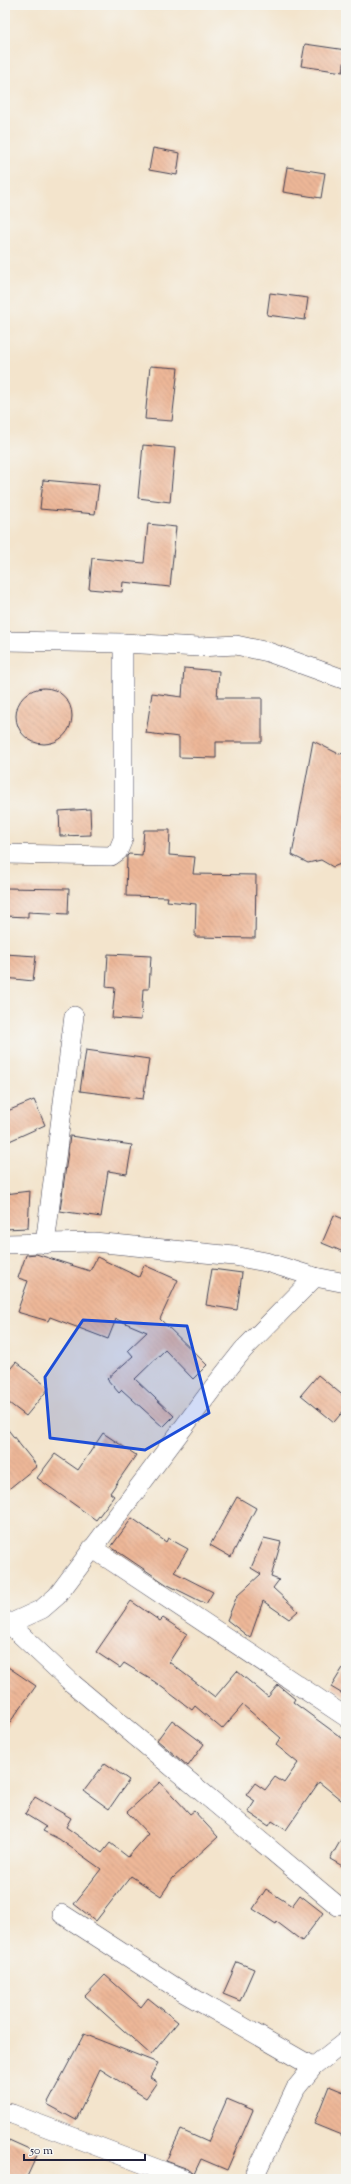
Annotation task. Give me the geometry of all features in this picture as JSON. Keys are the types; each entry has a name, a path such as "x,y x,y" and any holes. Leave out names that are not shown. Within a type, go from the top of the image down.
{"street":[{"path":"5,641 123,643 199,647 236,645 268,652 346,680"},
{"path":"5,854 111,856 118,851 123,839 123,643"},
{"path":"45,1244 74,1016"},
{"path":"5,1244 94,1242 234,1256 266,1262 315,1277 346,1284"},
{"path":"315,1277 244,1350 57,1596 42,1609 6,1623 73,1684 338,1906"},
{"path":"92,1548 346,1717"},
{"path":"62,1914 181,1991 313,2067"},
{"path":"253,2179 296,2088 313,2067 346,2041"},
{"path":"5,2114 12,2114 184,2179"}],"highlighted area":[{"path":"83,1320 187,1326 209,1413 145,1450 50,1438 45,1377"}],"building":[{"path":"305,44 346,50 343,72 301,66"},
{"path":"153,148 180,153 177,175 149,170"},
{"path":"287,167 325,173 321,198 283,192"},
{"path":"270,293 308,298 305,320 267,315"},
{"path":"150,366 178,368 172,421 145,419"},
{"path":"143,445 175,448 170,502 138,498"},
{"path":"43,480 99,485 95,514 40,509"},
{"path":"148,524 176,527 170,587 123,582 122,592 89,589 92,558 144,563"},
{"path":"184,668 219,671 217,698 262,698 262,742 216,742 216,758 179,757 179,737 146,733 152,693 182,697"},
{"path":"44,688 55,690 64,696 70,705 72,716 70,727 64,736 55,742 44,744 33,742 24,736 18,727 16,716 18,705 24,696 33,690"},
{"path":"313,741 339,754 346,753 346,855 343,863 333,867 321,860 308,863 292,855"},
{"path":"90,809 91,835 60,836 59,811"},
{"path":"144,830 170,830 169,855 195,857 193,874 256,875 255,938 195,937 196,904 167,901 168,897 126,896 127,856 129,854 142,855"},
{"path":"5,888 69,889 68,914 28,912 28,917 5,916"},
{"path":"5,954 36,956 33,981 5,978"},
{"path":"108,954 151,956 149,989 143,989 141,1020 112,1018 115,988 106,987"},
{"path":"86,1050 149,1059 143,1099 80,1091"},
{"path":"34,1100 45,1125 5,1143 5,1112"},
{"path":"70,1136 132,1145 127,1174 108,1171 101,1217 60,1211"},
{"path":"30,1191 28,1228 5,1229 5,1194"},
{"path":"334,1215 346,1220 346,1253 322,1243"},
{"path":"36,1254 90,1271 97,1257 139,1277 144,1265 178,1280 160,1319 207,1365 193,1379 165,1350 135,1379 174,1416 163,1427 122,1390 119,1393 107,1379 133,1356 128,1350 147,1332 116,1319 108,1339 50,1317 48,1321 17,1312 28,1281 18,1278 26,1255"},
{"path":"212,1269 242,1273 237,1310 206,1305"},
{"path":"16,1362 49,1388 26,1416 5,1400 5,1375"},
{"path":"318,1375 346,1398 346,1408 334,1422 301,1395"},
{"path":"5,1426 37,1466 5,1492"},
{"path":"103,1433 136,1455 110,1493 114,1496 96,1520 37,1478 55,1454 78,1470"},
{"path":"237,1497 256,1508 231,1557 210,1545"},
{"path":"132,1518 166,1542 168,1538 188,1549 174,1572 213,1592 206,1604 166,1584 111,1547"},
{"path":"264,1538 281,1542 271,1577 279,1580 273,1588 298,1611 289,1619 263,1601 250,1638 227,1620 237,1596 261,1574 251,1568"},
{"path":"131,1601 160,1621 163,1618 187,1634 169,1662 215,1697 237,1671 268,1697 278,1685 295,1699 293,1702 346,1741 346,1804 319,1782 286,1830 272,1821 269,1826 248,1812 255,1801 246,1795 255,1783 265,1790 275,1777 284,1783 298,1763 276,1745 281,1738 243,1705 222,1729 195,1706 192,1710 155,1682 124,1663 120,1668 96,1652"},
{"path":"346,1663 346,1696 331,1687"},
{"path":"5,1665 36,1686 5,1729"},
{"path":"172,1720 204,1744 188,1766 157,1740"},
{"path":"105,1763 129,1780 109,1809 84,1791"},
{"path":"160,1782 190,1814 194,1811 218,1837 173,1878 161,1896 131,1876 96,1921 74,1904 101,1869 59,1839 43,1831 46,1827 25,1814 35,1797 71,1818 66,1827 102,1853 110,1843 128,1857 148,1834 127,1812"},
{"path":"346,1831 346,1868 330,1859"},
{"path":"266,1889 292,1906 300,1895 323,1913 302,1941 277,1922 276,1924 253,1909"},
{"path":"237,1962 254,1969 240,2001 223,1994"},
{"path":"105,1975 141,2007 148,1998 178,2022 151,2055 85,1996"},
{"path":"84,2034 158,2063 150,2077 157,2082 146,2098 100,2069 76,2120 47,2104"},
{"path":"329,2086 346,2093 346,2137 314,2124"},
{"path":"227,2099 253,2110 227,2170 201,2159 194,2174 188,2169 166,2161 181,2130 208,2142"},
{"path":"9,2140 38,2153 26,2179 5,2179 5,2149"}]}
